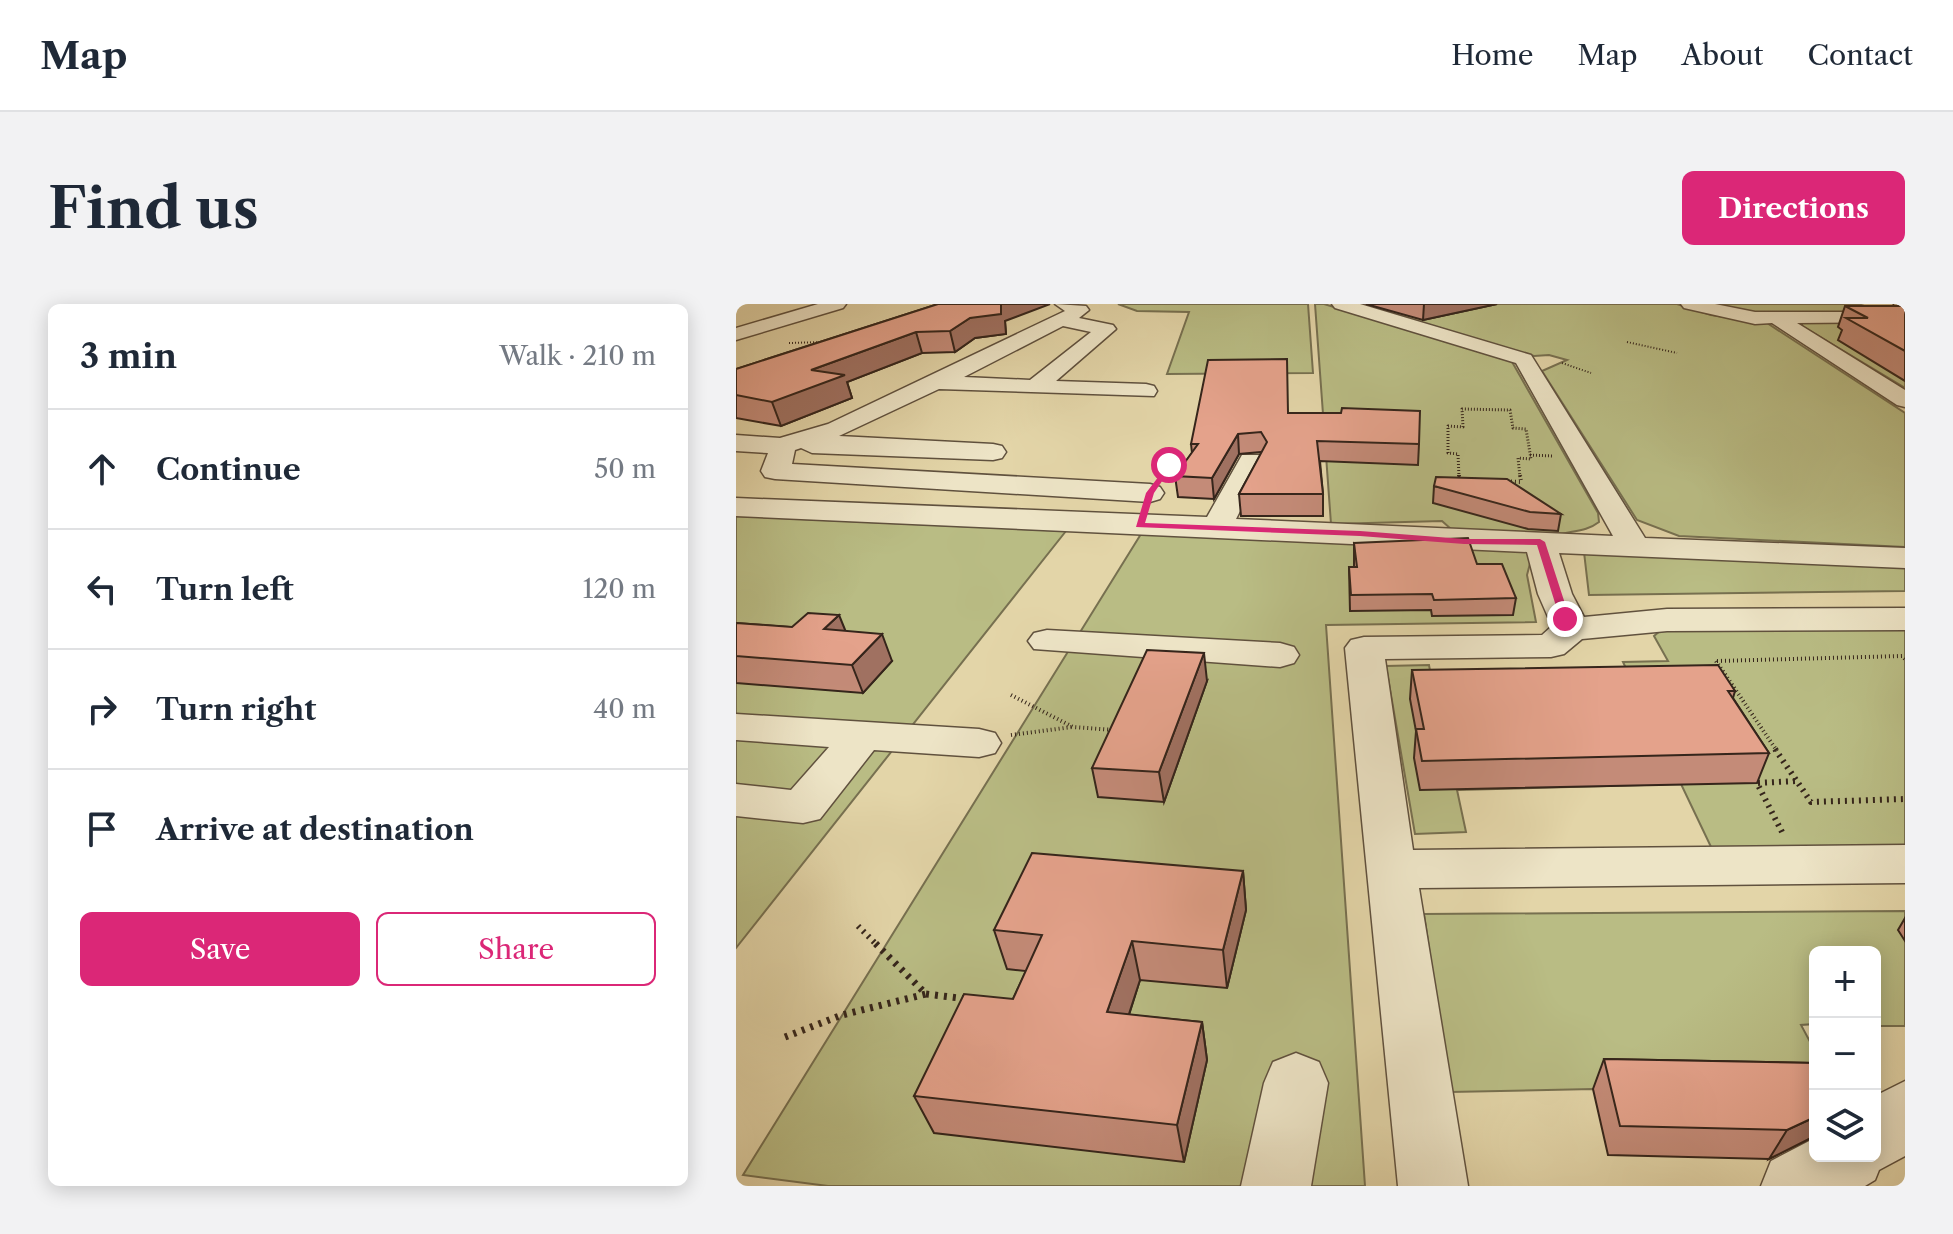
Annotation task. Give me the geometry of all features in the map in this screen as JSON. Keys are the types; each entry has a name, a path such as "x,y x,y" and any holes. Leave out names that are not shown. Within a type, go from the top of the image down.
{"street":[{"path":"736,334 837,304"},
{"path":"1341,304 1524,359 1634,545"},
{"path":"1690,304 1755,318 1905,317"},
{"path":"1864,304 1905,317"},
{"path":"1035,387 1106,329 1062,312 935,383 782,452 775,471 1156,484 1139,525"},
{"path":"1776,318 1905,400"},
{"path":"935,383 1146,391"},
{"path":"967,411 1000,385"},
{"path":"736,443 782,452 819,443 993,452"},
{"path":"1216,528 1252,461"},
{"path":"736,507 1905,558"},
{"path":"1540,542 1555,594 1572,629"},
{"path":"1433,1186 1364,648 1551,646 1572,629 1667,620 1905,619"},
{"path":"1047,641 1280,655"},
{"path":"736,727 992,739"},
{"path":"736,800 803,807 863,735"},
{"path":"1390,869 1905,864"},
{"path":"1276,1186 1296,1083"},
{"path":"1881,1134 1905,1112"},
{"path":"1796,1186 1840,1162"}],"path":[{"path":"1627,342 1677,353"},
{"path":"1562,363 1591,373"},
{"path":"1462,409 1510,410 1513,428 1526,429 1531,459 1518,458 1521,482 1459,479 1458,454 1448,453 1448,426 1463,427 1463,413 1462,409"},
{"path":"1453,412 1463,413"},
{"path":"1905,659 1902,656 1716,661 1811,802 1905,799"},
{"path":"1723,693 1737,692"},
{"path":"1011,695 1073,727"},
{"path":"992,739 1073,727 1127,731"},
{"path":"1797,781 1757,783 1799,865"},
{"path":"858,926 926,994"},
{"path":"785,1037 842,1015 926,994 982,1001"}],"green space":[{"path":"1118,304 1308,304 1313,373 1167,374 1189,312 1137,311"},
{"path":"1315,304 1324,304 1511,360 1598,513 1599,522 1552,537 1460,537 1442,521 1331,524"},
{"path":"1353,304 1677,304 1711,315 1767,323 1905,413 1905,547 1679,536 1637,520 1542,371 1567,360 1549,355 1534,356"},
{"path":"1701,304 1858,304 1887,313 1766,314"},
{"path":"1905,321 1905,388 1802,326 1802,323"},
{"path":"736,516 1066,531 736,948"},
{"path":"1141,534 1534,548 1527,575 1536,622 1326,625 1365,1186 828,1186 743,1175"},
{"path":"1584,552 1905,567 1905,591 1589,595"},
{"path":"1672,621 1681,631 1899,629 1905,623 1905,850 1712,849 1681,784 1457,790 1466,832 1415,834 1386,666 1429,665 1435,698 1638,694 1623,662 1668,661 1654,636"},
{"path":"1905,911 1905,1026 1881,1026 1881,946 1809,946 1809,1024 1801,1025 1809,1040 1809,1093 1593,1089 1450,1092 1424,914"}],"building":[{"path":"938,304 1001,304 1001,314 970,318 950,331 916,332 811,370 845,375 772,402 736,395 736,369"},
{"path":"1845,306 1905,306 1905,351 1846,318 1868,318"},
{"path":"1287,359 1288,413 1341,413 1342,408 1420,411 1419,444 1317,441 1323,494 1239,494 1267,442 1261,432 1238,434 1212,478 1175,476 1198,444 1191,444 1208,360"},
{"path":"1436,477 1507,479 1561,514 1530,512 1434,486"},
{"path":"1468,538 1477,564 1502,564 1516,598 1434,600 1432,594 1351,595 1349,567 1357,567 1354,543"},
{"path":"808,613 839,615 824,629 882,634 852,665 736,656 736,623 792,627"},
{"path":"1147,650 1204,653 1159,772 1092,768"},
{"path":"1718,665 1735,691 1728,691 1769,753 1422,761 1416,729 1424,729 1412,670"},
{"path":"1032,853 1243,871 1223,950 1132,941 1107,1012 1202,1022 1177,1125 914,1096 964,994 1013,999 1042,935 994,930"},
{"path":"1604,1059 1809,1063 1809,1120 1787,1130 1620,1126"}],"route":[{"path":"1169,465 1150,493 1139,525 1540,542 1565,619"}]}
